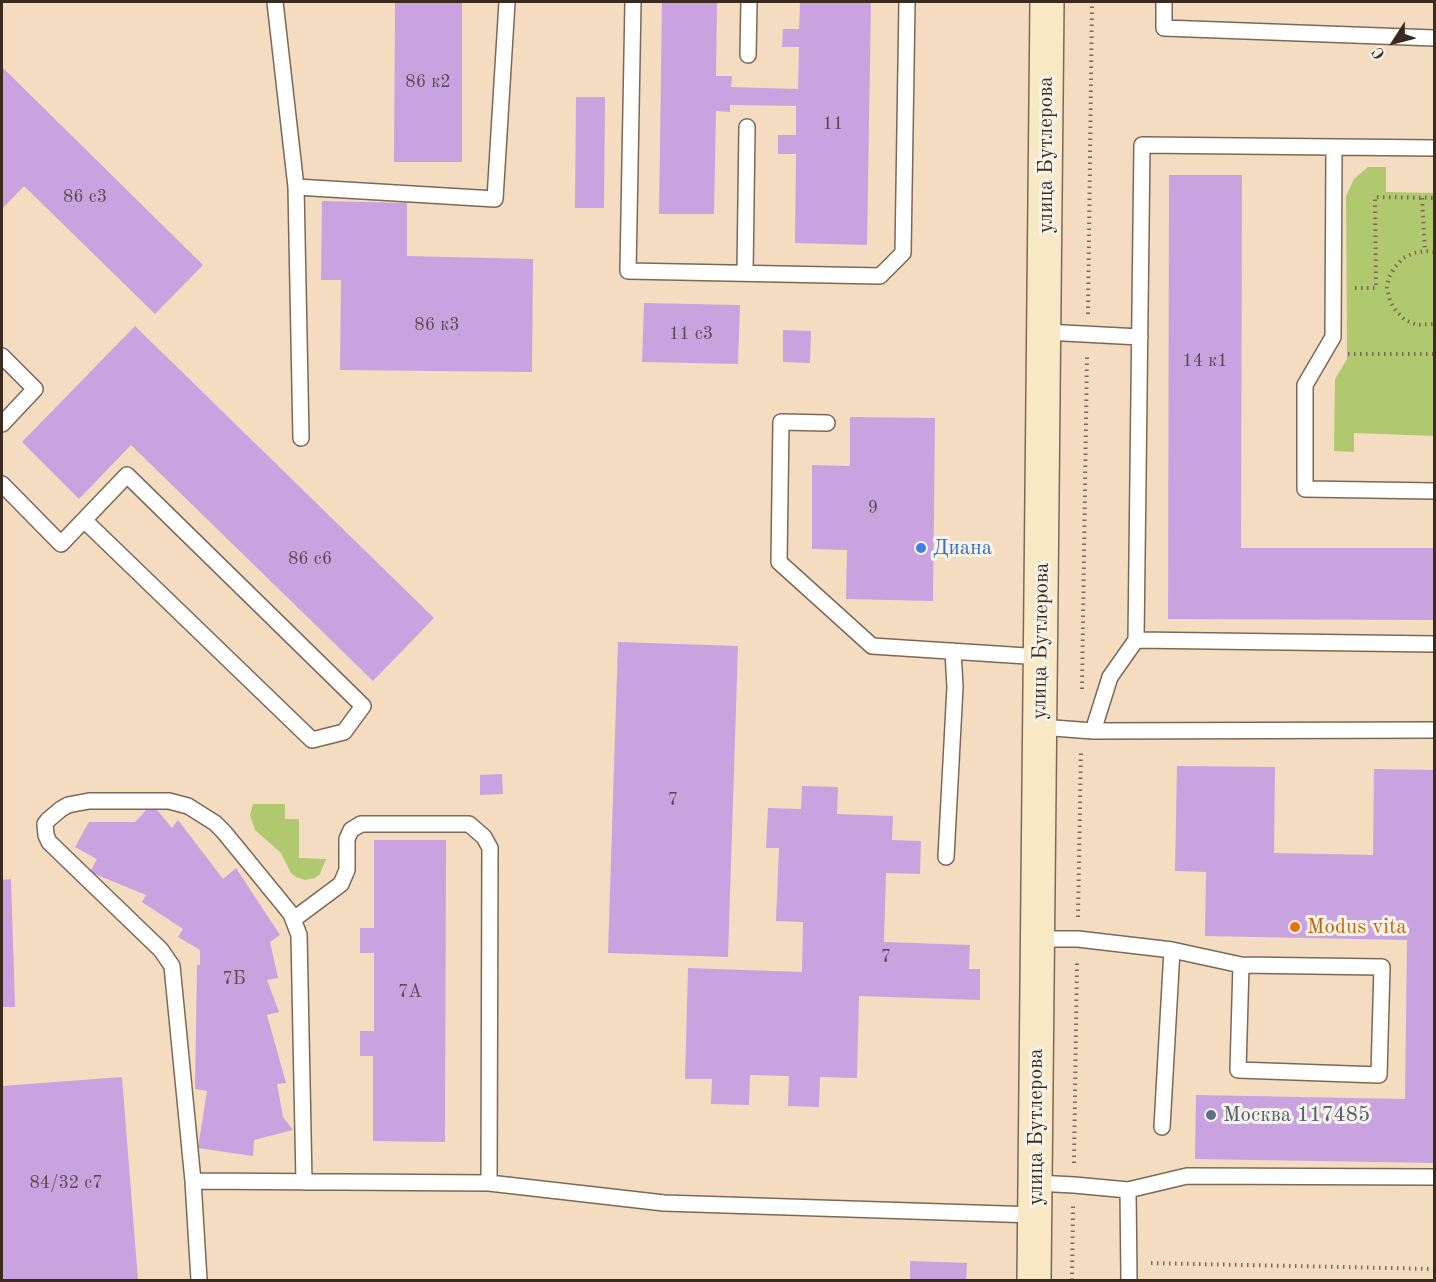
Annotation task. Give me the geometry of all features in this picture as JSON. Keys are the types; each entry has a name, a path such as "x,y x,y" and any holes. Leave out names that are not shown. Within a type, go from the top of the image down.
{"street":[{"name":"улица Бутлерова","path":"1034,1281 1047,2"}],"lane":[{"path":"275,2 296,187 301,438"},
{"path":"296,187 495,199 507,2"},
{"path":"633,2 628,271 880,276 903,253 908,2"},
{"path":"748,55 749,2"},
{"path":"1164,2 1164,28 1434,38"},
{"path":"745,273 747,127"},
{"path":"1087,730 1110,677 1136,640 1142,145 1434,148"},
{"path":"1334,148 1333,338 1305,385 1305,489 1434,491"},
{"path":"1044,332 1140,337"},
{"path":"2,356 35,389 2,424"},
{"path":"826,423 781,422 779,562 872,646 1042,657"},
{"path":"2,484 61,544 127,475 363,706 344,732 312,740 84,520"},
{"path":"1136,640 1434,644"},
{"path":"946,857 955,687 954,651"},
{"path":"1040,727 1087,730 1434,730"},
{"path":"200,1281 193,1181 172,966 161,950 54,848 46,836 45,825 61,809 82,801 169,801 188,806 215,823 224,832 294,919 299,935 304,1182"},
{"path":"294,919 341,884 347,870 347,839 351,830 361,824 469,824 484,837 490,848 489,1183"},
{"path":"1036,939 1078,939 1172,950 1241,965 1382,967 1379,1075 1238,1070 1241,965"},
{"path":"1162,1127 1172,950"},
{"path":"193,1181 489,1183 664,1203 1036,1199 1074,1185 1128,1190 1187,1176 1434,1178"},
{"path":"1128,1190 1129,1281"}],"path":[{"path":"1072,1281 1078,939 1087,730 1087,334 1092,2"},
{"path":"1376,288 1375,198 1434,198"},
{"path":"1422,198 1425,251"},
{"path":"1434,252 1414,253 1403,258 1389,277 1387,288 1390,301 1405,320 1417,325 1434,324"},
{"path":"1333,288 1387,288"},
{"path":"1324,354 1434,354"},
{"path":"1129,1263 1434,1269"}],"green space":[{"path":"1368,167 1386,167 1386,192 1434,193 1434,436 1354,433 1354,452 1334,451 1335,379 1347,359 1346,196 1354,179"},
{"path":"253,804 285,804 285,819 299,819 299,858 326,859 320,874 315,878 305,880 291,873 281,853 255,830 250,815"}],"building":[{"path":"395,2 462,2 462,162 394,162"},
{"path":"662,2 717,2 716,76 732,76 731,87 798,89 799,47 782,47 783,29 799,29 800,2 871,2 867,245 795,243 796,154 778,154 778,135 796,135 796,106 730,105 730,112 716,111 714,214 659,214"},
{"path":"2,67 203,265 155,314 24,186 2,209"},
{"path":"576,97 605,97 604,208 575,208"},
{"path":"1169,175 1242,175 1241,548 1434,548 1434,620 1168,619"},
{"path":"322,201 407,203 407,256 533,259 532,372 340,370 341,280 321,280"},
{"path":"644,303 740,305 738,364 642,362"},
{"path":"135,326 434,618 373,681 131,445 79,499 22,442"},
{"path":"783,330 811,331 810,363 783,362"},
{"path":"850,417 935,418 933,601 846,599 847,550 812,549 812,465 850,466"},
{"path":"618,642 738,646 728,957 608,953"},
{"path":"1177,766 1275,767 1274,853 1373,855 1374,769 1434,770 1434,1163 1195,1159 1196,1095 1405,1099 1407,940 1205,936 1206,872 1175,871"},
{"path":"502,774 503,794 480,795 480,775"},
{"path":"802,786 838,787 837,814 893,816 892,840 921,841 920,874 886,873 884,942 970,945 969,969 980,969 980,1000 859,996 857,1078 820,1077 819,1107 788,1106 789,1076 750,1075 749,1105 711,1104 712,1079 685,1079 688,968 802,972 803,922 776,921 779,848 766,848 768,808 801,809"},
{"path":"152,804 172,828 178,820 223,879 236,868 280,935 270,942 278,978 267,980 279,1012 267,1015 286,1083 277,1084 283,1117 293,1130 254,1140 253,1156 198,1148 207,1091 195,1089 197,965 200,965 200,950 178,937 183,929 142,902 146,895 90,872 97,859 75,847 89,822 135,822"},
{"path":"374,840 446,840 445,1142 373,1141 373,1056 360,1056 360,1031 374,1031 374,953 360,953 360,928 374,928"},
{"path":"11,879 15,1007 2,1007 2,880"},
{"path":"122,1077 138,1280 2,1280 2,1086"},
{"path":"910,1261 967,1263 966,1280 910,1280"}],"place":[{"name":"Диана","path":"921,548"},
{"name":"Modus vita","path":"1295,927"},
{"name":"Москва 117485","path":"1211,1115"}]}
